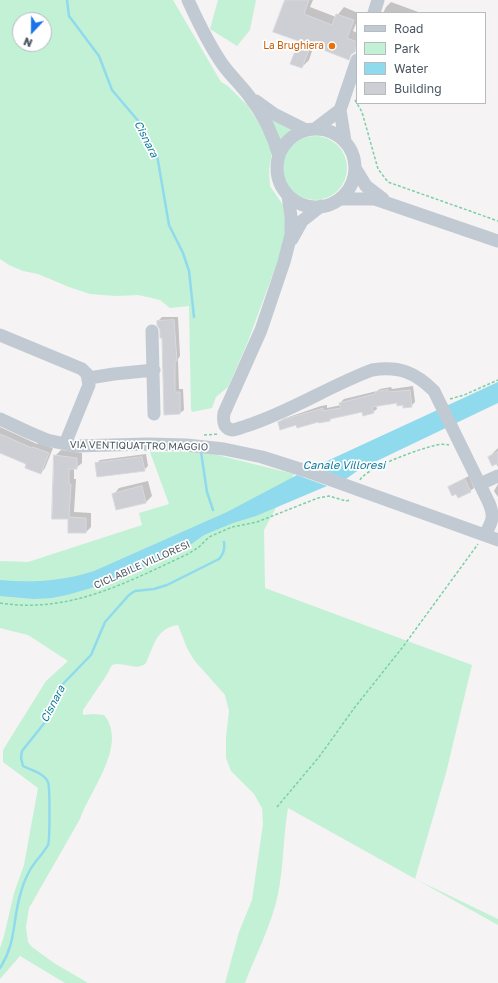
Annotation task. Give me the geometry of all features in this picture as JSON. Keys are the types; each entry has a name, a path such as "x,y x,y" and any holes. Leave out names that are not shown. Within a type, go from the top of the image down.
{"street":[{"path":"188,0 200,26 223,64 250,97 271,132 279,156"},
{"path":"374,12 378,0"},
{"path":"340,110 311,129 299,133 286,142 279,156 278,176 284,189 300,203 307,206 328,205 340,199 353,182 355,168 352,153 345,141 340,110 356,63"},
{"path":"250,97 274,114 311,129 322,129 334,133 345,141"},
{"path":"355,168 366,186 372,192 389,203"},
{"path":"288,194 291,227 289,244 261,330 224,413 223,421 225,426 234,430 258,422 363,374 382,368 400,370 418,377 434,392 440,401 457,440 496,515 485,535"},
{"path":"340,199 366,198 389,203 498,241"},
{"path":"289,244 302,221 321,206"},
{"path":"152,331 154,414"},
{"path":"0,335 85,371 89,378 89,385 65,444"},
{"path":"89,378 108,374 154,370"},
{"name":"VIA VENTIQUATTRO MAGGIO","path":"0,418 47,440 65,444 86,446 148,444 206,447 262,457 306,471 498,540"},
{"path":"480,484 498,476"}],"path":[{"path":"345,94 354,98 356,102"},
{"path":"357,104 362,112 378,169 388,182 498,222"},
{"path":"440,401 464,394 498,380"},
{"path":"360,480 367,472 415,451 438,445 451,445 457,440"},
{"name":"CICLABILE VILLORESI","path":"0,603 38,605 70,601 109,590 188,554 210,537 232,527 256,522 318,498 329,496 346,501 350,500"},
{"path":"277,807 319,757 485,535"}],"green space":[{"path":"0,0 173,0 221,82 228,86 247,105 267,136 272,153 269,169 270,186 283,205 286,230 281,252 247,344 228,387 216,397 212,408 192,412 189,306 170,308 160,300 138,295 116,296 90,294 38,274 23,271 0,259"},
{"path":"218,0 256,0 250,30 237,46 210,29"},
{"path":"269,118 292,130 279,142"},
{"path":"309,136 321,136 338,145 345,156 347,168 345,180 338,191 321,200 309,200 297,195 288,186 283,174 283,162 288,150 297,141"},
{"path":"150,452 205,452 294,474 264,530 265,588 472,665 446,773 415,879 288,808 280,883 272,916 245,983 225,983 239,932 252,900 263,824 262,808 254,794 231,771 226,758 226,737 229,711 225,695 194,660 187,648 178,625 171,627 160,634 146,663 142,666 134,667 121,664 112,665 83,710 83,715 104,715 108,721 112,734 108,759 80,819 29,908 26,927 28,942 32,947 54,963 88,983 65,983 20,956 0,979 0,948 14,893 24,865 38,788 3,762 3,750 46,681 68,661 28,635 0,628 0,561 28,562 142,525 139,513 169,504"},
{"path":"418,881 498,919 498,925"}],"water":[{"name":"Canale Villoresi","path":"498,382 498,403 360,469 346,479 314,467"},
{"name":"Canale Villoresi","path":"297,475 327,486 256,516 233,523 204,535 186,548 105,584 52,598 34,599 0,596 0,580 24,581 59,579 94,571 227,512"}],"building":[{"path":"285,0 309,0 304,14 332,25 336,14 354,20 347,38 356,42 355,52 351,54 349,60 311,45 302,68 290,64 299,41 273,32"},
{"path":"174,320 177,361 175,361 175,392 180,392 180,414 164,415 162,338 160,338 160,330 157,325 157,321"},
{"path":"388,390 388,392 410,390 412,407 403,408 403,405 397,406 397,403 372,407 374,413 363,416 362,412 330,419 330,421 318,422 297,428 296,425 280,430 278,422 285,419 323,408 323,411 341,408 339,403 375,394 375,392"},
{"path":"0,434 32,448 33,447 49,453 41,474 25,468 26,464 0,453"},
{"path":"498,452 498,463 492,466 488,457"},
{"path":"54,455 77,458 77,469 69,469 69,484 71,484 69,517 86,518 86,533 68,533 68,519 52,519"},
{"path":"142,457 145,471 97,477 95,463"},
{"path":"465,479 471,492 458,498 456,494 452,496 448,487"},
{"path":"142,486 146,503 116,510 112,494"}],"waterway":[{"name":"Cisnara","path":"67,0 69,16 99,56 112,90 140,123 157,155 169,225 183,253 189,271 194,317"},
{"name":"Cisnara","path":"201,452 207,492 213,510"},
{"name":"Cisnara","path":"0,968 12,940 18,902 25,881 32,867 48,845 49,841 48,782 44,776 23,766 21,758 22,751 46,721 59,688 91,655 105,622 129,595 135,591 154,589 167,585 219,559 224,551 224,542"}],"place":[{"name":"La Brughiera","path":"332,46"}]}
